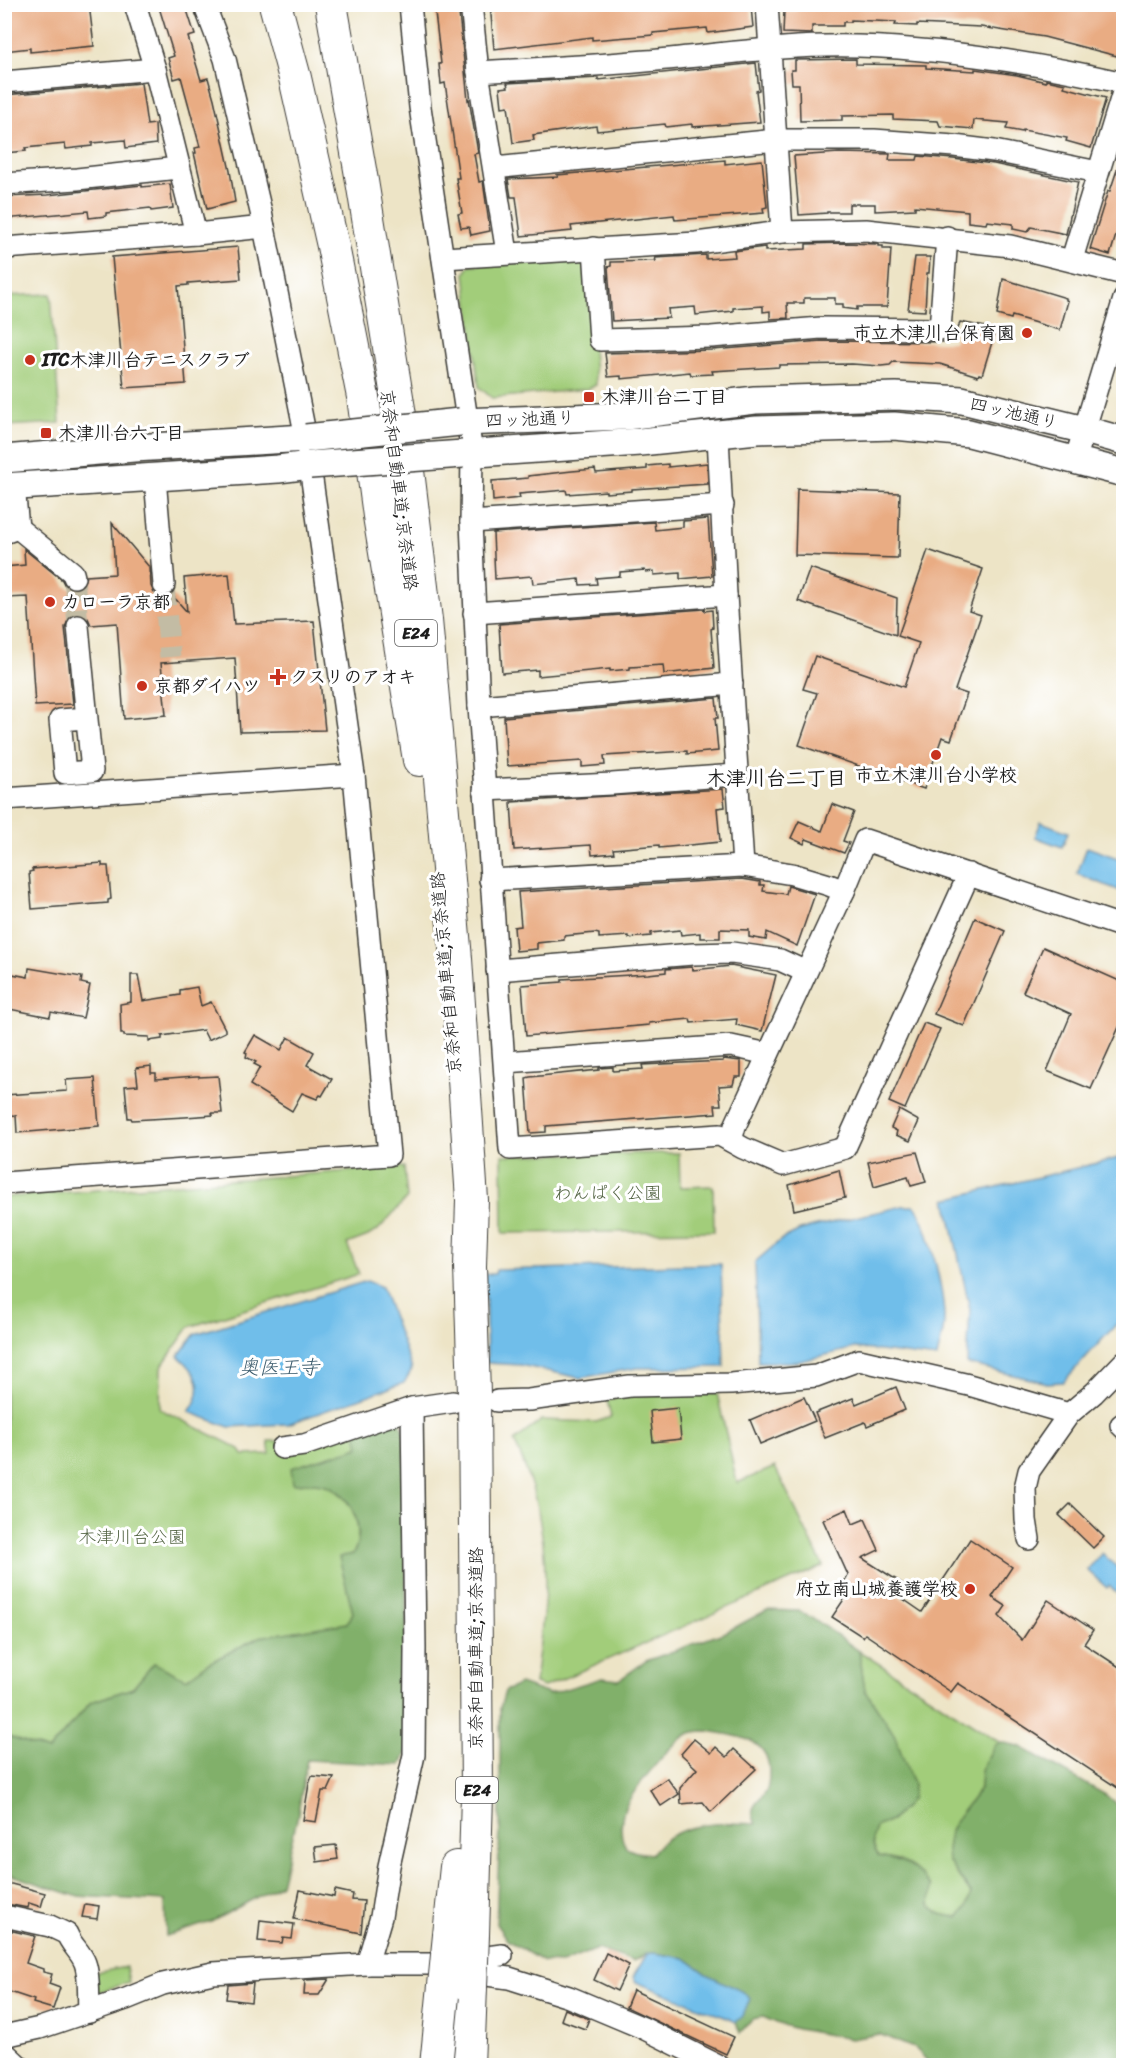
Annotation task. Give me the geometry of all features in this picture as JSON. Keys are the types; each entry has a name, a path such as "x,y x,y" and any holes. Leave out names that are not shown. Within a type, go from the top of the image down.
{"highway":[{"path":"276,4 333,246 363,398 379,516 420,769 436,843"},
{"name":"京奈和自動車道;京奈道路","path":"320,4 352,182 395,448 415,622 436,843 453,1047 462,1198 470,1266"},
{"name":"京奈和自動車道;京奈道路","path":"331,4 405,446 427,632 456,959 472,1200 470,1266 475,1399 475,1645 465,1954"},
{"path":"352,4 354,41 405,446"},
{"path":"436,2066 465,1954"},
{"path":"465,1954 468,2066"},
{"path":"465,1954 473,2066"}],"main road":[{"name":"四ッ池通り","path":"4,459 134,448 306,438 464,421 625,416 754,400 896,396 962,400 1124,441"},
{"name":"四ッ池通り","path":"9,487 718,436 757,430 894,426 969,433 1124,473"}],"street":[{"path":"135,4 155,69 196,234"},
{"path":"4,1183 389,1155 354,775 306,438 264,227 225,59 204,4"},
{"path":"410,4 420,107 443,258 468,453 484,790 510,1149 720,1135 783,1165 845,1149 969,874"},
{"path":"471,4 478,72 507,253"},
{"path":"767,4 782,232"},
{"path":"478,72 645,61 771,48 858,46 969,54 1053,67 1124,83"},
{"path":"4,82 155,69"},
{"path":"1072,260 1124,88"},
{"path":"494,168 776,140 874,140 954,146 1004,153 1098,172"},
{"path":"4,184 178,168"},
{"path":"4,248 264,227"},
{"path":"443,258 696,243 782,232 866,230 947,237 1010,246 1124,274"},
{"path":"594,248 600,340 711,337 821,328 940,329 947,237"},
{"path":"1075,461 1124,299"},
{"path":"718,436 743,866"},
{"path":"154,478 164,585"},
{"path":"9,487 11,530 73,573 74,577"},
{"path":"471,522 723,505"},
{"path":"474,613 726,595"},
{"path":"78,626 86,718"},
{"path":"479,706 732,684"},
{"path":"4,799 354,775"},
{"path":"484,790 736,775"},
{"path":"731,1141 735,1126 844,891 865,840 1124,927"},
{"path":"490,880 743,866 792,874 844,891"},
{"path":"497,970 693,954 732,953 780,960 806,972"},
{"path":"505,1062 731,1046 768,1054"},
{"path":"282,1448 304,1445 412,1408 475,1399 539,1398 630,1386 731,1384 816,1376 859,1360 969,1385 1069,1414"},
{"path":"1029,1539 1025,1488 1029,1471 1069,1414 1094,1393 1124,1362"},
{"path":"367,1964 381,1917 389,1866 414,1755 416,1649 412,1408"},
{"path":"1124,1423 1121,1425 1124,1428"},
{"path":"9,1917 50,1926 67,1934 70,1943 81,1954 86,1965 89,2012"},
{"path":"465,1954 487,1975 509,1978 570,1997 643,2028 694,2060 719,2066"},
{"path":"4,2036 40,2028 89,2012 163,1984 213,1973 367,1964 434,1964 465,1954 502,1955"},
{"path":"425,2066 434,1964"},
{"path":"4,2052 19,2066"}],"green space":[{"path":"578,257 586,266 596,385 587,389 492,398 479,387 465,273 470,265"},
{"name":"ITC木津川台テニスクラブ","path":"51,294 60,423 5,426 5,296"},
{"name":"わんぱく公園","path":"679,1153 680,1187 713,1186 714,1231 503,1233 502,1155"},
{"name":"木津川台公園","path":"404,1167 407,1198 378,1230 347,1244 359,1274 189,1327 161,1367 160,1409 240,1449 243,1455 270,1454 268,1441 291,1441 395,1408 359,1446 293,1484 317,1483 331,1487 346,1500 355,1517 358,1536 353,1554 340,1558 353,1613 347,1623 259,1637 207,1664 186,1679 154,1663 133,1688 91,1702 48,1751 9,1737 5,1732 4,1657 8,1653 5,1647 5,1197"},
{"path":"717,1393 737,1483 775,1467 823,1566 544,1687 535,1684 544,1600 544,1550 534,1495 514,1441 542,1420 596,1422 611,1417 607,1400 626,1395"},
{"path":"399,1418 405,1436 407,1751 401,1765 307,1760 297,1819 281,1884 211,1922 166,1936 165,1901 76,1896 5,1873 4,1732 10,1737 48,1751 91,1702 133,1688 154,1663 186,1679 207,1664 259,1637 347,1623 353,1613 339,1557 353,1554 357,1545 356,1517 346,1500 331,1487 317,1483 293,1484 291,1468 359,1447 356,1432"},
{"path":"767,1610 799,1611 859,1651 865,1690 894,1734 913,1784 912,1798 905,1807 891,1821 877,1826 873,1845 879,1856 903,1862 920,1874 931,1887 930,1905 940,1914 958,1918 967,1908 971,1893 948,1861 950,1831 980,1789 981,1770 994,1746 1000,1742 1019,1746 1106,1795 1123,1810 1123,2065 931,2065 916,2049 879,2034 851,2039 797,2029 763,2017 752,2019 740,2033 736,2022 743,2015 707,1974 685,1958 653,1953 633,1961 597,1949 561,1963 543,1962 507,1940 496,1924 500,1829 500,1708 505,1691 520,1684 549,1694 602,1678 619,1680 646,1661 726,1632","holes":["707,1731 748,1740 764,1752 768,1761 769,1780 766,1791 753,1809 756,1824 727,1823 698,1826 672,1836 661,1843 651,1854 630,1850 623,1841 621,1827 622,1817 629,1800 663,1756 681,1739 688,1734"]},
{"path":"859,1651 1000,1742 994,1746 981,1770 980,1789 955,1821 948,1861 971,1894 967,1908 958,1918 940,1914 930,1905 931,1887 899,1860 879,1856 874,1848 873,1838 877,1826 891,1821 905,1807 912,1798 913,1784 894,1734 865,1690"},
{"path":"126,1967 129,1982 96,1993 90,1974"}],"water":[{"path":"1041,822 1068,832 1062,847 1035,837"},
{"path":"1087,847 1123,860 1123,892 1077,874"},
{"path":"1123,1157 1123,1317 1063,1382 1047,1383 967,1364 970,1310 946,1199"},
{"path":"903,1206 915,1206 926,1228 935,1261 944,1310 937,1358 855,1348 797,1362 758,1362 755,1262 782,1239 800,1230"},
{"path":"721,1264 724,1367 637,1368 580,1378 520,1365 487,1363 485,1274 495,1274 496,1270"},
{"name":"奥医王寺","path":"367,1281 382,1287 412,1369 404,1383 288,1424 229,1427 189,1412 197,1396 198,1382 191,1369 178,1356 195,1334"},
{"path":"1102,1553 1123,1573 1123,1599 1087,1570"},
{"path":"647,1954 685,1958 707,1974 743,1992 750,1999 743,2016 736,2022 636,1982 633,1977"}],"building":[{"path":"4,4 89,4 94,46 30,52 30,48 4,51"},
{"path":"158,4 185,4 195,35 188,37 201,80 208,78 214,99 235,202 207,209 194,153 196,153 195,148 200,147 181,77 174,79 168,58 174,56"},
{"path":"434,4 458,4 468,100 478,153 474,154 479,182 483,181 490,231 471,235 469,227 461,228 458,214 462,213 456,178 459,178 445,83 441,84"},
{"path":"490,4 733,4 733,9 751,7 753,27 708,33 707,28 592,40 592,37 494,49"},
{"path":"796,4 929,4 988,9 988,4 1124,4 1124,26 1117,56 1044,37 981,27 895,25 896,22 851,20 851,22 843,22 843,26 812,26 812,34 783,33 784,11 796,11"},
{"path":"856,59 856,64 926,65 926,68 975,71 975,69 1017,75 1065,84 1064,87 1106,98 1091,148 1066,141 1067,138 1006,129 1008,123 974,120 973,129 940,126 938,121 893,119 893,115 842,116 842,120 800,121 799,84 792,84 791,70 795,70 795,60"},
{"path":"756,63 759,90 756,91 760,122 692,127 692,124 666,127 665,124 597,131 596,126 533,135 534,140 513,143 508,106 502,107 500,88 508,87 507,83 598,78 598,80"},
{"path":"141,83 147,125 155,124 156,144 126,148 125,140 92,143 92,146 66,149 65,144 25,148 26,151 4,153 4,95"},
{"path":"839,153 890,154 889,160 917,160 918,156 953,159 994,164 1078,182 1066,234 1031,227 1027,232 1013,229 1013,224 987,221 986,224 968,222 968,211 915,206 915,209 875,211 875,204 849,204 849,212 799,215 794,156"},
{"path":"1121,158 1124,159 1124,209 1110,255 1090,249"},
{"path":"725,160 725,164 762,160 767,207 763,208 764,213 675,220 674,215 571,226 572,231 521,236 516,197 511,197 508,179 558,177 557,175"},
{"path":"170,184 173,208 106,213 106,216 89,218 88,211 4,219 4,197"},
{"path":"806,244 878,244 878,246 883,246 883,249 891,249 887,307 857,307 857,310 843,308 843,304 835,304 835,298 804,298 804,303 787,303 788,318 770,319 770,311 763,312 763,306 733,308 733,311 696,315 695,307 668,309 669,318 612,321 608,267 611,266 611,262 656,261 655,258 706,255 706,259 735,257 734,251 765,247 765,251 806,249"},
{"path":"238,247 241,279 188,283 188,285 178,286 186,384 124,388 112,257"},
{"path":"915,257 930,257 925,311 908,310"},
{"path":"1003,279 1066,298 1068,301 1060,330 1012,316 1011,319 997,315"},
{"path":"960,322 996,329 982,375 978,376 940,364 893,362 890,365 881,366 779,365 779,367 712,371 713,374 691,375 690,372 621,379 621,376 608,377 605,353 712,350 821,341 954,342"},
{"path":"707,463 708,484 606,493 606,491 567,494 566,490 519,494 520,498 493,501 492,481 595,469 596,473 647,469 647,466 668,464 668,467"},
{"path":"797,489 900,493 898,558 795,555"},
{"path":"708,519 712,576 680,579 680,573 654,575 654,571 646,572 645,570 620,572 620,576 596,578 597,584 580,585 579,579 533,584 532,576 495,579 493,533 654,522 655,530 683,527 683,521"},
{"path":"112,523 150,568 151,586 154,593 164,598 172,595 187,612 184,578 229,574 234,624 314,621 325,730 240,732 235,658 161,663 166,715 124,719 117,623 91,625 88,618 77,613 70,616 65,627 73,704 35,706 28,597 4,598 4,567 25,565 24,549 71,589 83,586 86,576 115,574"},
{"path":"928,550 983,569 969,611 981,615 955,690 967,694 951,740 942,737 924,789 799,745 817,693 803,689 815,656 904,687 919,643 898,636"},
{"path":"810,568 897,598 896,635 798,601"},
{"path":"705,609 705,611 712,610 714,668 664,674 663,665 538,676 538,670 502,673 499,624"},
{"path":"716,698 718,751 604,756 605,765 582,767 582,761 507,766 504,717"},
{"path":"723,789 725,807 717,808 720,842 659,848 659,845 613,849 614,853 592,855 591,845 514,850 511,802"},
{"path":"832,804 854,812 843,841 849,843 844,853 806,839 804,844 791,838 799,821 822,831"},
{"path":"102,863 102,866 108,866 111,899 108,903 32,909 29,872 33,871 32,869"},
{"path":"742,879 760,882 760,885 764,885 763,891 786,894 788,886 815,894 797,946 767,932 766,940 749,937 749,930 720,929 720,938 700,938 700,933 681,935 680,930 629,938 629,936 599,938 599,934 595,933 564,936 564,940 537,943 537,949 516,951 514,927 521,926 518,892"},
{"path":"975,918 1005,931 964,1026 934,1014"},
{"path":"1043,947 1124,983 1124,1016 1091,1089 1047,1071 1071,1014 1023,992"},
{"path":"731,966 776,975 762,1031 736,1025 737,1019 691,1023 690,1019 526,1036 522,985 562,982 562,979 666,972 666,969 692,967 693,970"},
{"path":"29,968 82,977 81,983 90,985 83,1018 51,1012 50,1017 4,1008 4,978 6,979 7,973 28,977"},
{"path":"131,975 138,975 143,1001 180,995 180,990 197,987 201,1006 211,1002 225,1032 208,1040 203,1030 162,1036 162,1039 149,1041 149,1037 124,1036 121,1034 120,1004 131,1002"},
{"path":"924,1023 940,1029 905,1109 889,1102"},
{"path":"255,1035 281,1050 288,1037 314,1052 307,1065 332,1079 322,1096 320,1095 317,1099 302,1093 292,1111 250,1085 260,1067 246,1057 245,1052"},
{"path":"723,1059 741,1061 741,1077 735,1077 733,1085 719,1086 721,1105 715,1105 716,1113 546,1126 546,1132 530,1133 526,1078 599,1070 599,1068 613,1067 613,1071 643,1069 642,1065 723,1061"},
{"path":"151,1066 151,1073 156,1073 156,1079 218,1076 222,1113 132,1120 128,1118 125,1086 138,1085 136,1068"},
{"path":"95,1078 99,1126 17,1133 16,1115 4,1116 4,1095 67,1091 66,1080"},
{"path":"899,1110 919,1121 910,1141 896,1135 897,1131 891,1128"},
{"path":"917,1152 926,1182 911,1186 908,1177 874,1187 868,1162"},
{"path":"839,1170 845,1198 794,1210 789,1185"},
{"path":"896,1387 905,1410 867,1426 865,1422 825,1438 815,1413 853,1398 856,1404"},
{"path":"804,1397 815,1421 760,1444 750,1420"},
{"path":"678,1408 681,1439 653,1442 650,1411"},
{"path":"1070,1504 1104,1537 1093,1548 1059,1515"},
{"path":"847,1509 853,1524 865,1519 879,1550 862,1558 903,1584 896,1594 922,1612 970,1539 1012,1567 992,1597 1006,1606 999,1616 1022,1640 1048,1600 1093,1630 1084,1644 1124,1670 1124,1792 958,1683 951,1692 865,1634 863,1637 832,1617 849,1592 841,1587 848,1575 823,1520"},
{"path":"694,1739 711,1753 716,1747 727,1757 734,1749 756,1769 711,1812 703,1802 681,1804 680,1788 697,1769 681,1754"},
{"path":"312,1776 334,1778 328,1791 322,1791 316,1822 303,1820"},
{"path":"667,1778 679,1794 661,1806 650,1790"},
{"path":"336,1845 338,1859 317,1862 315,1847"},
{"path":"4,1882 45,1893 41,1907 29,1903 28,1908 4,1905"},
{"path":"300,1890 334,1897 335,1890 353,1894 352,1900 364,1901 361,1933 294,1919"},
{"path":"85,1904 99,1906 97,1919 82,1917"},
{"path":"260,1920 294,1924 292,1939 283,1938 282,1943 258,1941"},
{"path":"4,1929 35,1936 26,1963 52,1974 49,1984 60,1988 53,2009 4,1990"},
{"path":"606,1953 629,1965 617,1991 594,1980"},
{"path":"329,1979 319,1995 304,1995 305,1980"},
{"path":"253,1983 251,2002 226,1999 228,1985"},
{"path":"633,1990 734,2037 726,2054 626,2007"},
{"path":"565,2009 589,2019 585,2029 561,2020"}],"tunnel":[{"path":"74,577 78,626"},
{"path":"164,585 170,657"}],"place":[{"name":"市立木津川台保育園","path":"1027,333"},
{"name":"ITC木津川台テニスクラブ","path":"30,360"},
{"name":"木津川台二丁目","path":"589,397"},
{"name":"木津川台六丁目","path":"46,433"},
{"name":"カローラ京都","path":"50,602"},
{"name":"クスリのアオキ","path":"278,677"},
{"name":"京都ダイハツ","path":"142,686"},
{"name":"市立木津川台小学校","path":"936,755"},
{"name":"府立南山城養護学校","path":"970,1589"}],"district":[{"name":"木津川台二丁目","path":"776,778"}]}
